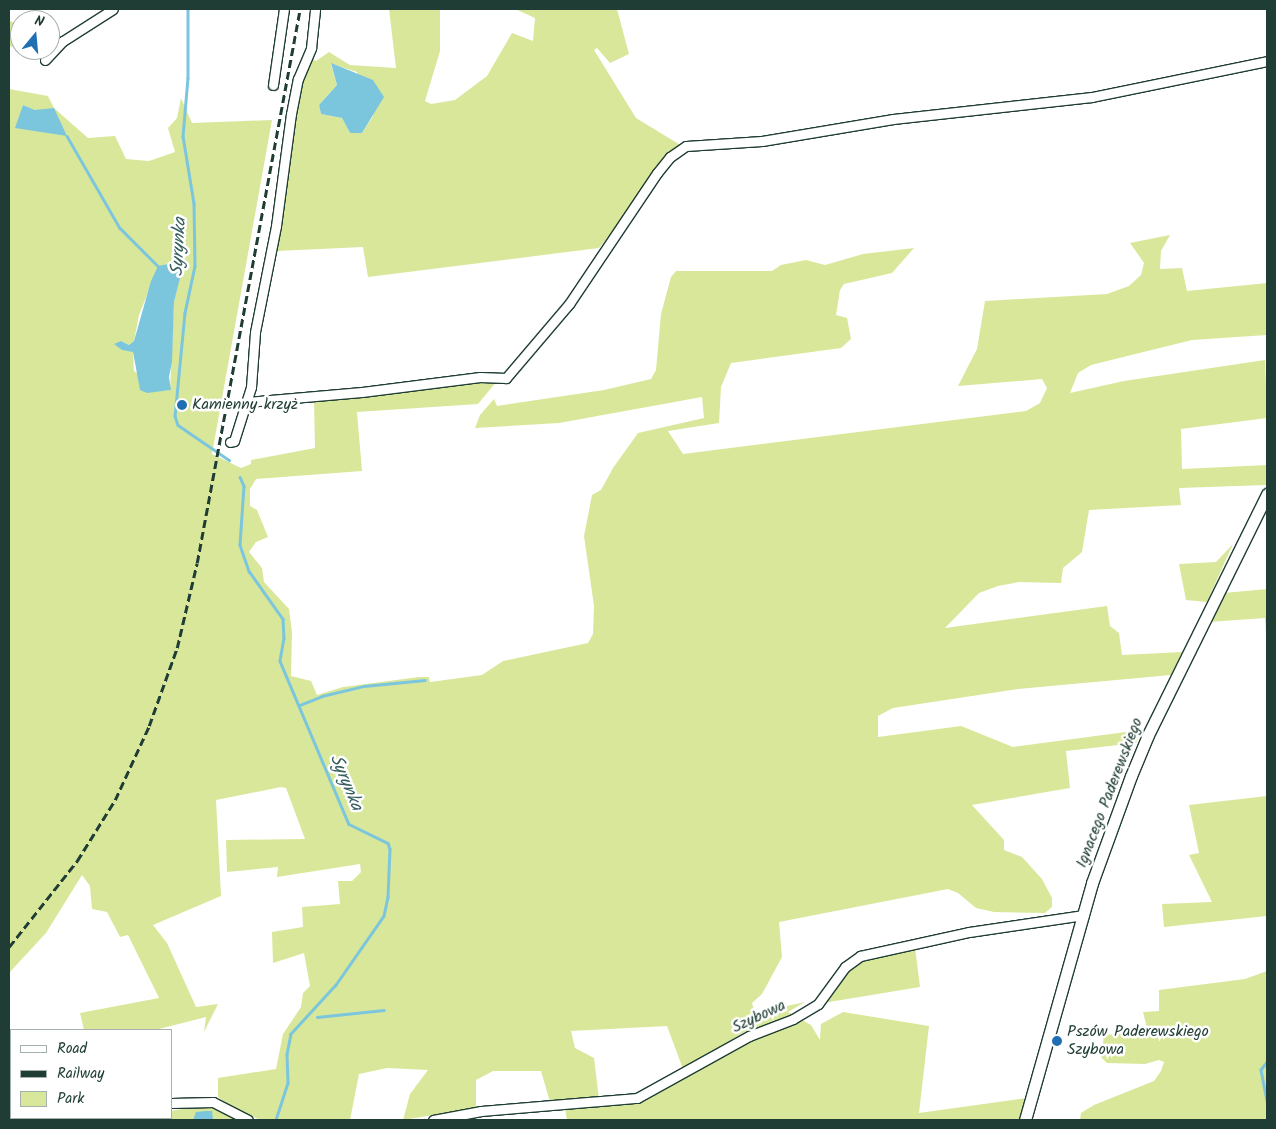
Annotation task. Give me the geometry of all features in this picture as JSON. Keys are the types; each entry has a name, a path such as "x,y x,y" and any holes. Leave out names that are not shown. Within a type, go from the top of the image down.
{"street":[{"path":"60,45 113,9"},
{"path":"273,86 284,9"},
{"path":"230,442 234,440 248,402 256,332 276,226 291,114 298,79 311,48 315,9"},
{"path":"248,402 332,395 480,377 506,378 569,304 657,173 670,157 686,146 762,141 893,120 1092,97 1267,61"},
{"name":"Ignacego Paderewskiego","path":"1025,1120 1092,883 1148,735 1267,494"},
{"name":"Szybowa","path":"433,1120 482,1111 637,1098 749,1036 793,1019 818,1004 845,967 860,956 969,932 1084,915"},
{"path":"172,1103 213,1102 248,1120"}],"green space":[{"path":"389,9 440,9 440,51 425,101 431,104 455,100 487,76 512,33 533,41 535,18 515,9 617,9 629,54 610,63 597,48 594,50 636,118 682,146 599,248 368,277 363,247 277,251 275,247 303,74 311,58 316,61 329,52 350,65 396,68","holes":["331,64 357,72 373,116 362,133 350,133 342,118 321,114 319,105 337,85"]},
{"path":"9,21 10,46 9,46"},
{"path":"9,89 48,96 54,108 88,138 115,136 126,159 149,161 175,152 168,128 177,118 181,98 192,123 272,120 212,454 241,468 251,464 251,460 315,448 314,401 497,381 478,404 357,412 362,471 256,479 250,489 250,506 257,510 268,537 256,542 249,552 262,568 264,582 289,609 292,632 291,676 311,681 317,695 343,687 419,677 429,677 430,682 482,675 503,661 588,643 593,634 594,606 584,536 592,495 601,490 613,468 638,433 704,418 702,397 559,423 475,428 480,415 494,399 497,406 604,390 651,379 656,370 661,314 671,277 676,271 772,271 781,265 806,260 825,265 863,254 914,248 892,273 844,284 840,290 836,315 847,318 851,339 841,348 731,363 721,387 719,423 668,431 683,454 1026,411 1040,403 1047,388 1042,379 958,386 977,349 985,301 1107,294 1129,286 1141,275 1144,263 1130,243 1170,235 1161,251 1160,269 1182,268 1187,291 1267,283 1267,335 1192,340 1091,365 1078,373 1070,393 1124,381 1265,360 1267,418 1181,429 1182,469 1267,465 1266,485 1179,488 1181,505 1089,510 1082,552 1063,568 1061,583 1019,582 998,586 979,593 945,628 1107,606 1110,626 1119,633 1122,655 1182,652 1171,675 1018,689 893,708 878,716 878,737 961,726 1013,747 1141,730 1136,743 1066,751 1070,788 972,805 1004,840 1004,850 1022,857 1042,879 1052,898 1052,907 1045,913 994,912 976,908 958,893 948,889 779,922 782,957 762,994 752,1003 755,1013 805,1002 788,1012 811,1025 820,1040 821,1024 843,1012 929,1026 919,1113 1027,1098 1020,1120 567,1120 565,1109 641,1102 752,1039 751,1028 683,1069 667,1026 571,1031 575,1048 594,1058 599,1099 550,1102 541,1071 493,1071 476,1080 476,1108 403,1120 410,1094 428,1070 387,1068 359,1074 350,1120 261,1120 236,1110 218,1097 218,1078 276,1069 283,1034 301,1007 303,993 310,986 304,953 273,963 272,932 303,927 302,907 340,904 338,881 352,881 361,872 360,864 277,877 278,867 227,872 226,840 305,839 286,788 281,787 216,800 221,896 153,925 167,943 196,1007 218,1004 204,1032 206,1017 159,1029 84,1029 80,1013 159,998 128,935 120,937 107,912 92,909 90,886 82,875 46,933 9,973","holes":["23,105 35,110 16,128","168,264 182,266 174,302 170,390 161,391 134,371 133,351 122,350 121,341 129,345 134,341 139,315 158,267"]},
{"path":"1233,544 1207,602 1186,600 1179,564 1216,562"},
{"path":"1267,589 1267,652 1265,618 1209,622 1224,593"},
{"path":"1267,796 1267,916 1164,927 1162,904 1212,902 1189,855 1199,853 1189,805"},
{"path":"915,947 920,987 823,1003 858,960"},
{"path":"1267,971 1267,1120 1080,1120 1081,1113 1094,1105 1154,1081 1161,1071 1164,1062 1159,1060 1145,1064 1107,1063 1101,1057 1104,1035 1148,1032 1143,1012 1159,1011 1159,990 1245,979"},
{"path":"10,1104 10,1119 44,1119 44,1120 9,1120"},
{"path":"192,1107 213,1107 240,1120 119,1120 172,1119 172,1111"}],"water":[{"path":"331,63 373,80 384,97 362,133 350,133 342,118 321,114 319,105 337,85"},
{"path":"23,105 35,110 54,108 67,136 15,128"},
{"path":"168,264 183,266 174,302 172,362 169,377 171,390 147,393 140,390 133,352 122,350 114,344 121,341 129,345 134,341 151,281 158,266"},
{"path":"212,1111 213,1120 193,1120 196,1112"}],"waterway":[{"name":"Syrynka","path":"188,9 188,78 183,136 194,203 195,266 185,313 175,416 178,425 229,460"},
{"path":"67,136 120,228 158,266"},
{"name":"Syrynka","path":"240,477 244,486 240,545 249,571 283,619 284,638 280,661 349,824 388,843 390,849 388,897 384,916 336,985 291,1034 287,1054 288,1083 276,1120"},
{"path":"300,705 322,696 364,686 425,680"},
{"path":"317,1017 384,1010"},
{"path":"1267,1062 1261,1070 1267,1100"}],"railway":[{"path":"9,947 77,861 115,800 149,726 177,648 197,563 300,9"}],"place":[{"name":"Kamienny krzyż","path":"182,405"},
{"name":"Pszów Paderewskiego Szybowa","path":"1057,1041"}]}
